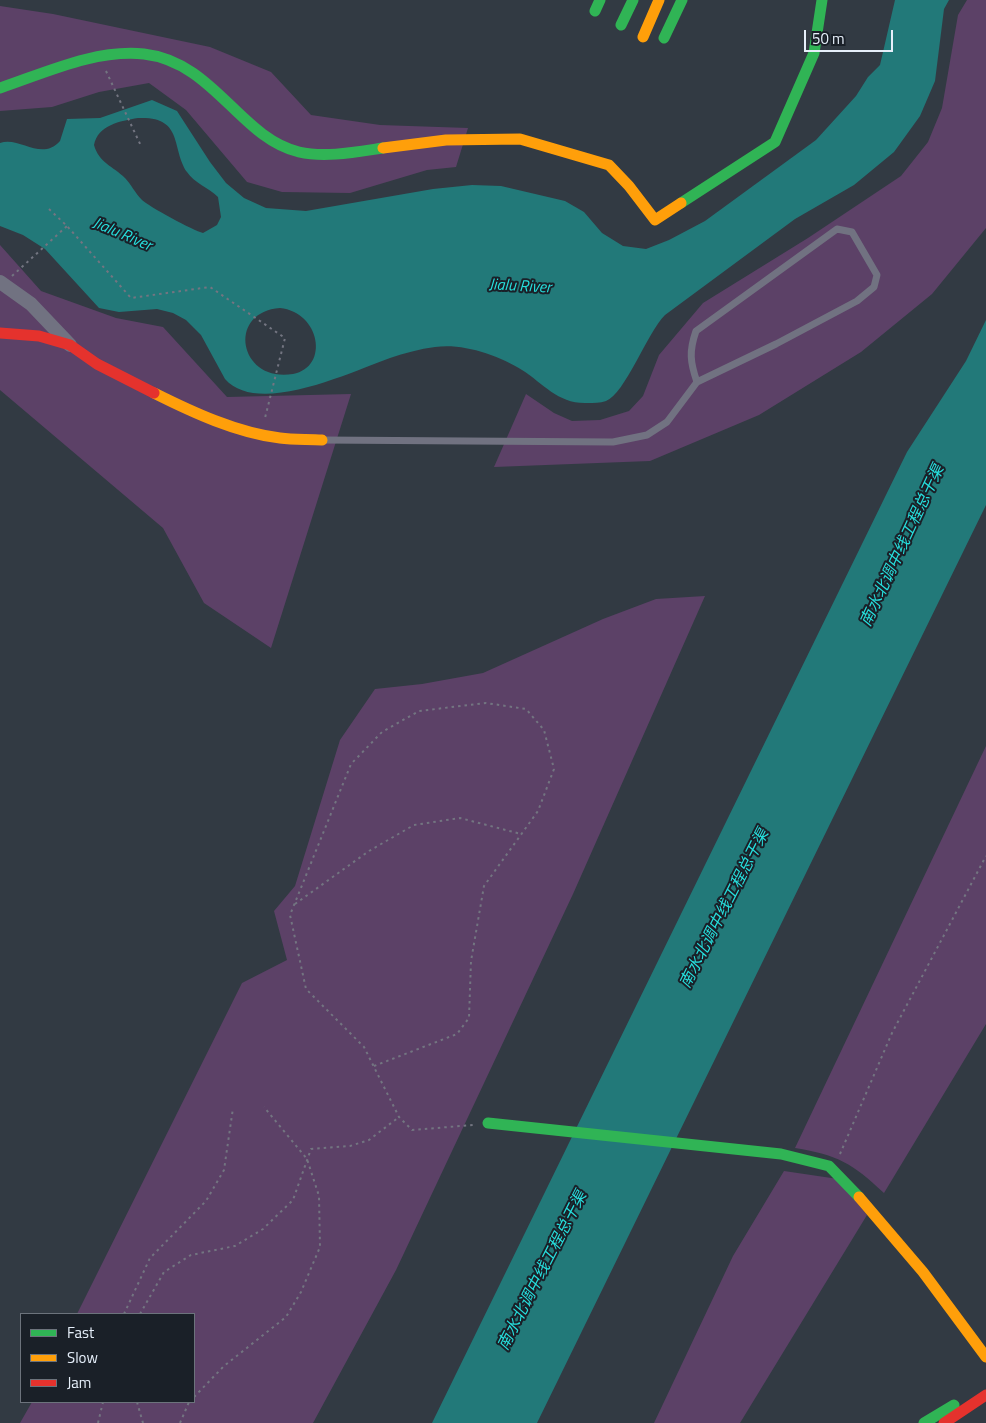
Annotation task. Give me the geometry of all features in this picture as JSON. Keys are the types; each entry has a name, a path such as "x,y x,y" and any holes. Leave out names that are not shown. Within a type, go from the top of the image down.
{"main road":[{"path":"621,25 632,0"},
{"path":"643,37 659,0"},
{"path":"664,38 682,0"},
{"path":"0,88 74,63 100,57 144,54 173,61 198,75 269,138 299,152 339,154 446,140 520,140 609,166 629,186 655,220 775,142 814,53 822,0"},
{"path":"0,333 39,336 70,345 97,364 180,406 279,438 322,440"},
{"path":"488,1124 781,1154 809,1160 833,1169 844,1179 923,1272 986,1357"},
{"path":"924,1423 986,1387"},
{"path":"944,1423 986,1395"}],"street":[{"path":"1,283 31,304 70,345"}],"lane":[{"path":"322,440 613,442 646,435 667,422 697,382 776,344 857,301 874,286 877,275 852,232 837,229 696,331 690,349 690,365 697,382"}],"path":[{"path":"100,57 141,146"},
{"path":"48,209 67,226 131,298 210,287 285,338 262,433"},
{"path":"1,283 67,226"},
{"path":"374,1066 457,1034 469,1018 471,962 484,886 538,811 554,769 544,730 526,709 486,703 419,712 382,732 351,764 290,916 306,990 364,1047 399,1117 412,1130 488,1124"},
{"path":"295,904 369,851 414,825 460,818 522,834"},
{"path":"833,1169 892,1033 986,856"},
{"path":"195,1396 224,1366 286,1317 301,1292 320,1247 319,1196 307,1159 264,1107"},
{"path":"124,1313 150,1258 206,1201 224,1170 233,1108"},
{"path":"141,1313 164,1272 191,1255 235,1246 263,1229 293,1200 311,1149 350,1146 369,1140 399,1117"},
{"path":"98,1423 103,1403"},
{"path":"137,1403 143,1423"},
{"path":"180,1423 189,1403"}],"shaded area":[{"path":"967,0 986,0 986,228 932,294 861,352 759,415 650,461 494,467 526,394 554,413 572,421 600,420 629,411 643,396 659,355 703,303 808,238 901,176 928,142 942,108 958,15"},
{"path":"0,6 53,14 210,47 271,72 311,115 380,125 468,128 456,167 427,170 350,193 282,192 247,182 186,110 149,83 99,92 52,107 0,111"},
{"path":"0,245 41,291 116,318 163,327 227,397 351,394 271,648 204,603 163,528 0,390"},
{"path":"705,596 573,894 396,1270 313,1423 20,1423 31,1403 195,1403 195,1313 77,1313 242,983 287,960 274,911 295,886 340,740 375,689 422,684 483,673 603,619 656,599"},
{"path":"986,746 986,1024 884,1193 863,1174 844,1162 834,1157 795,1148"},
{"path":"784,1171 838,1179 867,1215 740,1423 654,1423 733,1256"}],"water":[{"name":"Jialu River","path":"895,0 949,0 944,9 935,81 920,116 894,152 854,185 795,219 665,315 651,335 621,387 613,396 601,402 577,402 559,397 522,370 491,355 480,351 446,346 401,354 306,388 260,394 240,390 225,379 201,335 186,320 173,313 157,309 119,312 99,308 45,249 23,235 0,226 0,143 15,143 38,149 53,147 60,141 67,119 100,118 152,100 177,111 226,183 244,198 266,208 306,211 433,189 472,185 501,186 565,201 584,212 602,233 623,246 646,249 669,240 705,221 816,140 856,96 868,77 880,65","holes":["138,118 163,122 170,128 187,172 218,197 221,217 217,225 203,233 162,213 142,200 125,178 99,156 94,145 96,138 105,128","280,308 294,312 304,319 311,329 315,340 316,351 312,361 305,369 293,374 275,374 261,368 251,358 246,346 246,333 252,321 263,312"]},
{"name":"南水北调中线工程总干渠","path":"986,320 986,505 537,1423 432,1423 907,452 966,361"}],"traffic: fast":[{"path":"595,11 600,0"},
{"path":"621,25 633,0"},
{"path":"664,38 682,0"},
{"path":"681,203 775,142 814,53 822,0"},
{"path":"0,88 52,69 89,59 126,53 144,54 168,60 189,71 208,85 260,132 278,144 309,154 341,154 383,148"},
{"path":"488,1123 781,1154 829,1166 859,1197"},
{"path":"924,1423 954,1405"}],"traffic: slow":[{"path":"643,37 659,0"},
{"path":"383,148 446,140 520,139 609,165 629,186 655,220 681,203"},
{"path":"154,393 199,414 248,432 285,439 322,440"},
{"path":"859,1197 923,1272 986,1357"}],"traffic: jam":[{"path":"0,333 39,336 70,345 97,364 154,393"},
{"path":"944,1423 986,1395"}]}
